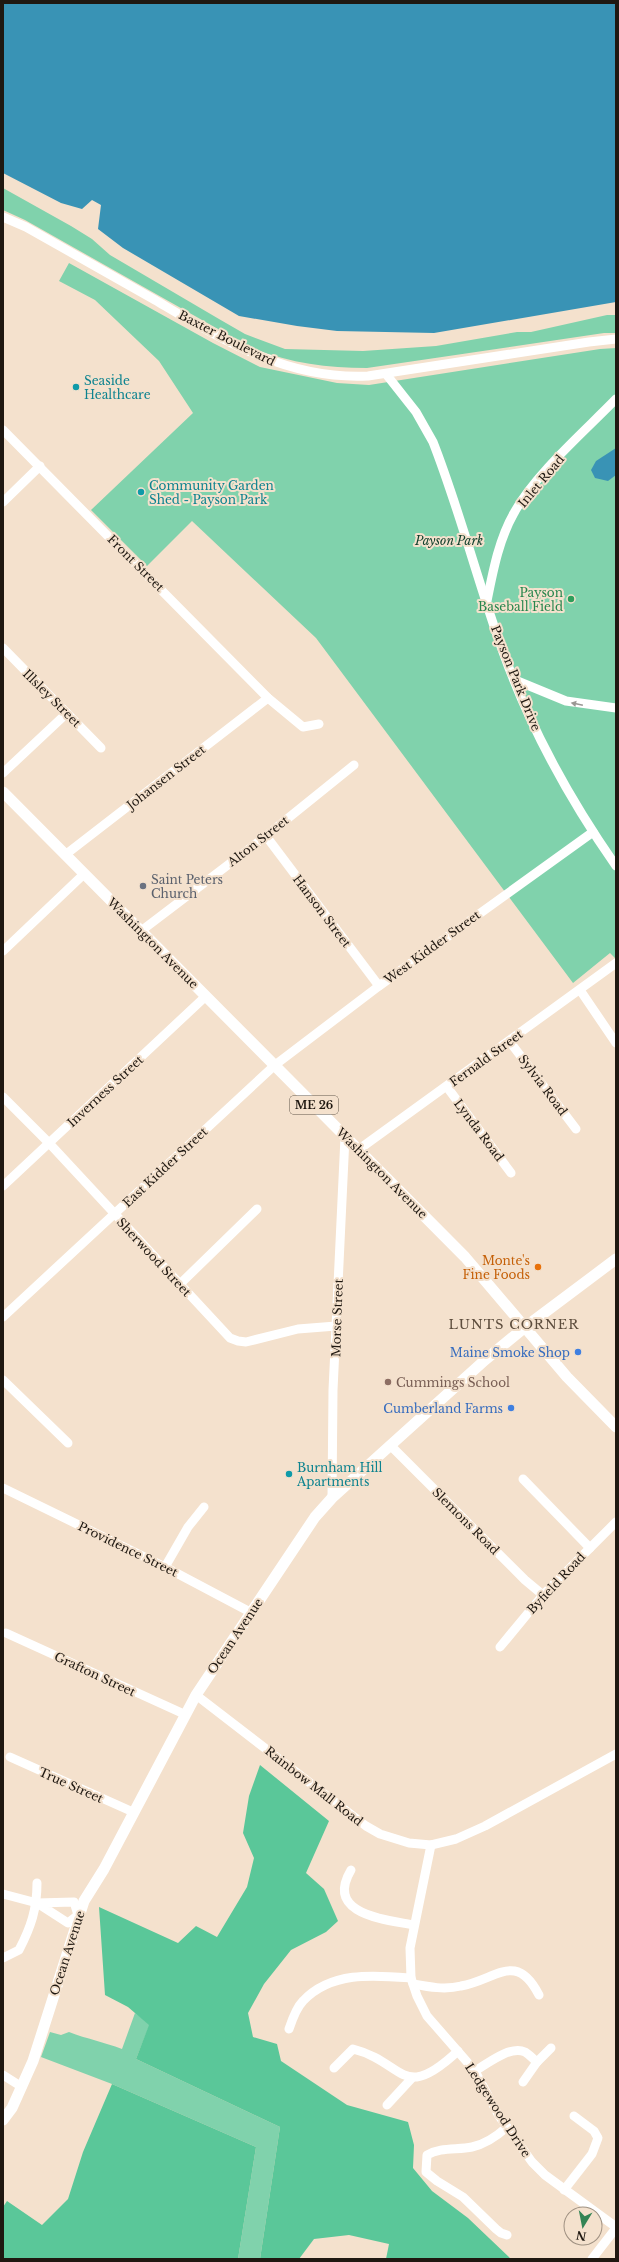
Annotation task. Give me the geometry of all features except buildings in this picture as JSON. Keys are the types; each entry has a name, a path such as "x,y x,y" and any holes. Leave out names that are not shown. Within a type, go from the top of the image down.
{"main road":[{"name":"Washington Avenue","path":"3,792 465,1257 567,1377 616,1427"},
{"name":"Ocean Avenue","path":"3,2120 22,2087 33,2061 78,1915 184,1714 315,1517 332,1498 390,1445 524,1328 616,1259"}],"street":[{"name":"Baxter Boulevard","path":"3,217 26,227 207,330 273,362 300,371 330,376 368,376 616,339"},
{"name":"Payson Park Drive","path":"386,374 416,412 433,442 503,654 545,747 593,832 616,866"},
{"name":"Inlet Road","path":"487,602 497,559 514,513 536,483 616,399"},
{"name":"Front Street","path":"3,430 268,698 303,727 319,724"},
{"path":"3,502 40,466"},
{"name":"Illsley Street","path":"3,648 101,748"},
{"path":"515,680 566,701 616,708"},
{"name":"Johansen Street","path":"65,855 268,698"},
{"path":"3,773 67,713"},
{"name":"Alton Street","path":"141,931 266,836 354,765"},
{"name":"West Kidder Street","path":"275,1066 379,986 593,832"},
{"name":"Hanson Street","path":"266,836 379,986"},
{"path":"3,951 84,874"},
{"name":"Fernald Street","path":"358,1150 510,1042 580,990 614,963 616,954"},
{"path":"580,990 616,1043"},
{"name":"Inverness Street","path":"3,1186 206,996"},
{"name":"Sylvia Road","path":"510,1042 576,1129"},
{"name":"East Kidder Street","path":"3,1317 275,1066"},
{"name":"Lynda Road","path":"447,1087 510,1172"},
{"name":"Sherwood Street","path":"3,1096 49,1143 224,1332 238,1342 268,1337 298,1329 336,1326"},
{"name":"Morse Street","path":"332,1498 336,1326 345,1137"},
{"path":"180,1284 257,1209"},
{"path":"3,1380 68,1442"},
{"name":"Slemons Road","path":"390,1445 525,1580 543,1595"},
{"path":"523,1479 590,1548"},
{"name":"Providence Street","path":"3,1488 165,1567 252,1612"},
{"path":"165,1567 188,1526 204,1507"},
{"name":"Byfield Road","path":"500,1647 543,1595 616,1522"},
{"name":"Grafton Street","path":"6,1633 184,1714"},
{"name":"Rainbow Mall Road","path":"196,1695 366,1826 394,1839 431,1845 456,1839 476,1831 616,1754"},
{"name":"True Street","path":"10,1757 133,1812"},
{"name":"Ledgewood Drive","path":"431,1845 413,1926 409,1958 412,1981 428,2016 475,2071 507,2127 532,2162 564,2190 616,2228"},
{"path":"352,1870 344,1888 345,1897 350,1905 355,1909 378,1918 413,1926"},
{"path":"3,1958 19,1950 37,1903 37,1883"},
{"path":"3,1894 37,1903 74,1902 78,1915 68,1924 37,1903"},
{"path":"289,2029 302,2002 331,1984 361,1976 412,1981 426,1986 448,1988 462,1986 508,1969 516,1970 529,1979 539,1995"},
{"path":"523,2082 537,2062 551,2048"},
{"path":"334,2068 353,2049 363,2051 395,2071 412,2078"},
{"path":"387,2104 412,2078 432,2072 458,2051"},
{"path":"475,2071 507,2053 515,2051 523,2051 537,2062"},
{"path":"3,2075 22,2087"},
{"path":"564,2190 592,2154 598,2138 594,2131 574,2116"},
{"path":"507,2127 495,2137 474,2147 435,2151 427,2155 426,2163 426,2172 437,2181 463,2197 501,2234 507,2235"},
{"path":"592,2259 616,2228"}],"green space":[{"path":"3,188 71,226 92,239 110,255 245,334 285,349 363,351 436,346 517,332 531,332 607,315 616,315 616,333 604,333 367,368 321,366 277,357 248,346 25,220 3,210"},
{"name":"Payson Park","path":"69,263 213,343 260,367 337,383 369,385 600,349 616,348 616,959 610,953 573,983 316,638 192,521 147,566 91,510 193,413 159,361 95,300 59,281"},
{"path":"260,1765 329,1821 306,1873 324,1889 338,1921 326,1932 291,1950 264,1984 248,2013 253,2037 277,2044 281,2061 347,2105 408,2122 414,2145 413,2168 432,2191 468,2218 511,2259 386,2259 389,2244 349,2235 314,2239 299,2259 260,2259 280,2127 136,2059 149,2025 128,2007 105,1995 99,1907 178,1943 196,1926 217,1937 247,1887 254,1858 243,1833 249,1796"},
{"path":"135,2013 150,2024 136,2059 280,2127 260,2259 238,2259 256,2147 112,2084 41,2057 50,2032 61,2035 69,2032 122,2049"},
{"path":"112,2084 256,2147 238,2259 3,2259 3,2207 7,2201 42,2225 68,2199 83,2152"}],"water":[{"path":"3,3 616,3 616,302 434,333 337,331 239,316 123,248 98,229 101,205 92,200 82,209 61,203 3,173"},
{"path":"616,448 616,475 608,481 595,478 591,470 596,461"}],"place":[{"name":"Seaside Healthcare","path":"76,387"},
{"name":"Community Garden Shed - Payson Park","path":"141,492"},
{"name":"Payson Baseball Field","path":"571,599"},
{"name":"Saint Peters Church","path":"143,886"},
{"name":"Monte's Fine Foods","path":"538,1267"},
{"name":"Maine Smoke Shop","path":"578,1352"},
{"name":"Cummings School","path":"388,1382"},
{"name":"Cumberland Farms","path":"511,1408"},
{"name":"Burnham Hill Apartments","path":"289,1474"}],"district":[{"name":"LUNTS CORNER","path":"514,1324"}]}
